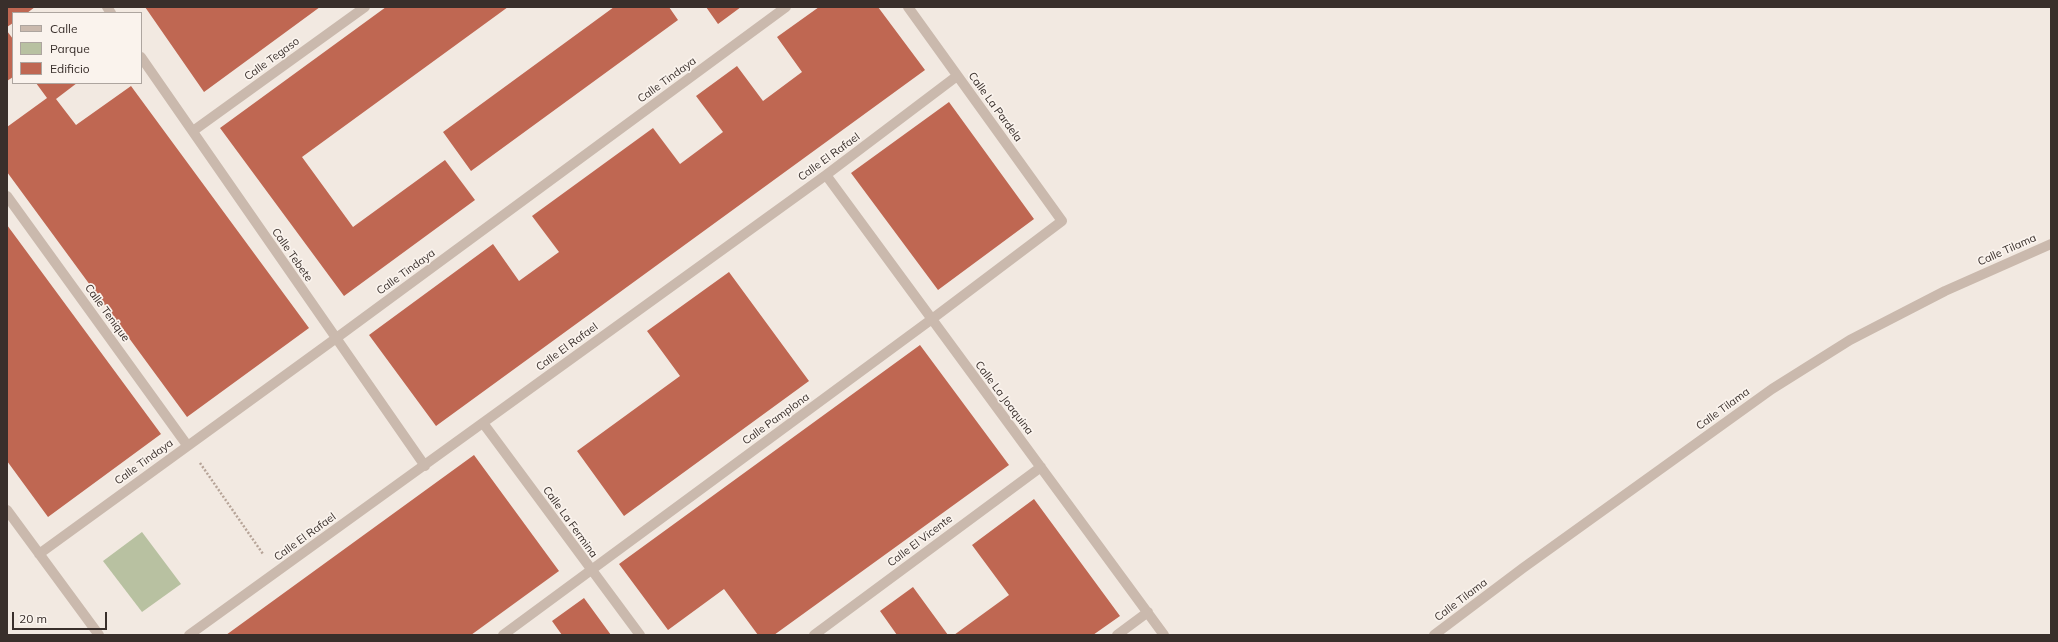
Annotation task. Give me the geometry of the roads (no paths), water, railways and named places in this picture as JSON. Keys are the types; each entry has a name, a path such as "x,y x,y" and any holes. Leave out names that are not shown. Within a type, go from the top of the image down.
{"street":[{"name":"Calle Tegaso","path":"193,131 365,7"},
{"name":"Calle Tindaya","path":"39,554 187,445 336,339 786,7"},
{"name":"Calle La Pardela","path":"908,7 1062,221"},
{"name":"Calle Tebete","path":"142,58 425,466"},
{"name":"Calle El Rafael","path":"189,635 826,175 957,76"},
{"name":"Calle La Joaquina","path":"826,175 1164,635"},
{"name":"Calle Tenique","path":"7,196 187,445"},
{"name":"Calle Pamplona","path":"503,635 932,319 1062,221"},
{"name":"Calle Tilama","path":"1434,635 1523,568 1772,389 1850,340 1938,294 2051,244"},
{"name":"Calle La Fermina","path":"483,423 590,570 640,635"},
{"name":"Calle El Vicente","path":"814,635 1041,467"},
{"path":"7,510 99,635"},
{"path":"1118,635 1148,612"}]}
